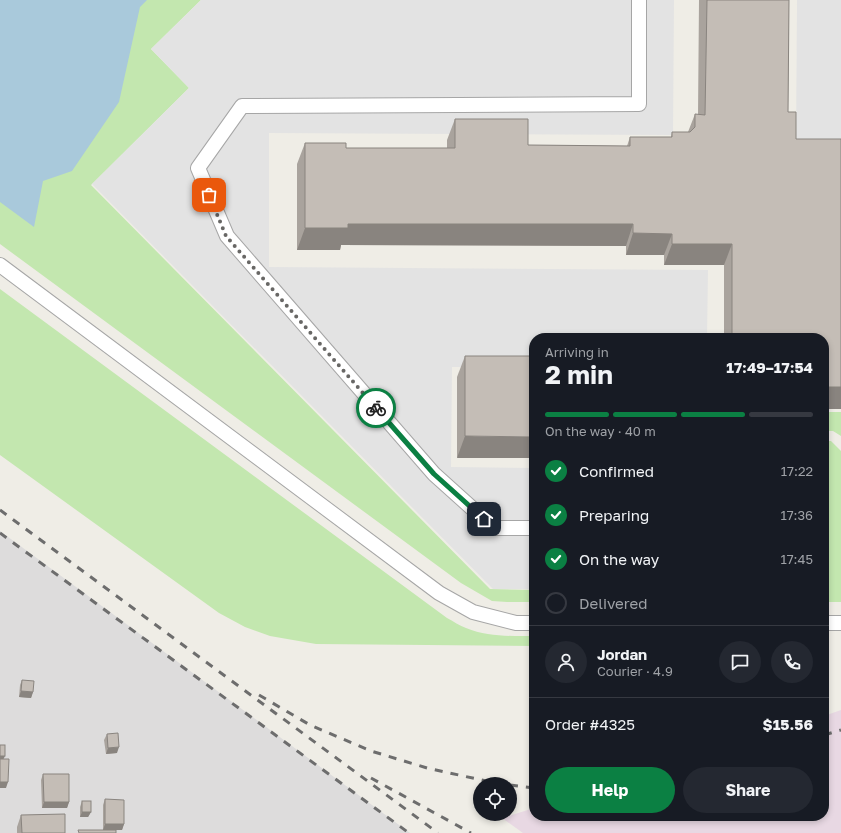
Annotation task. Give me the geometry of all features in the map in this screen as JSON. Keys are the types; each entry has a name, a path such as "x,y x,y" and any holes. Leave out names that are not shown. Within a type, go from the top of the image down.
{"lane":[{"path":"529,528 494,528 434,474 226,236 198,168 242,106 639,104 639,0"},
{"path":"0,265 439,593 473,612 516,623 529,623"},
{"path":"829,623 841,623"}],"shaded area":[{"path":"201,0 674,0 673,135 269,133 269,267 708,270 707,333 529,333 529,367 452,367 451,467 529,468 529,589 493,589 92,184 189,88 151,49"},
{"path":"797,0 841,0 841,145 796,145"},
{"path":"0,531 410,833 0,833"},
{"path":"841,710 841,833 523,833 506,821 517,821 517,813 529,810 529,821 829,821 829,714"}],"green space":[{"path":"0,0 201,0 151,49 189,88 91,185 490,589 529,590 529,602 492,601 461,583 0,244"},
{"path":"0,289 447,618 464,627 483,633 529,636 529,646 316,644 270,636 245,627 219,613 0,455"},
{"path":"829,412 841,412 841,436 833,431 829,431"},
{"path":"829,441 831,441 841,451 841,602 829,602"}],"water":[{"path":"0,0 147,0 140,7 119,102 72,171 43,181 34,227 0,202"}],"building":[{"path":"707,0 789,0 788,112 796,112 796,139 841,139 841,387 829,387 829,333 732,333 732,244 672,244 672,234 633,233 633,224 348,224 348,228 305,228 305,143 346,143 346,148 455,148 455,119 528,119 528,145 630,146 630,137 672,137 672,132 690,132 695,127 695,114 705,115"},
{"path":"465,356 529,356 529,437 465,436"},
{"path":"22,680 34,681 33,692 21,691"},
{"path":"118,733 119,747 108,748 107,734"},
{"path":"0,745 5,745 5,756 0,756"},
{"path":"0,759 9,759 8,782 0,782"},
{"path":"43,774 69,774 69,802 44,802"},
{"path":"105,799 124,800 124,824 105,824"},
{"path":"82,801 91,801 91,812 82,812"},
{"path":"65,814 65,833 22,833 21,815"},
{"path":"78,830 116,830 116,833 79,833"}],"railway":[{"path":"0,510 438,833"},
{"path":"0,533 409,833"},
{"path":"259,695 310,725 371,751 427,768 473,778"},
{"path":"829,734 841,730"},
{"path":"371,778 471,833"},
{"path":"517,786 529,787"}],"way so far":[{"path":"209,195 226,236 376,408"}],"route":[{"path":"376,408 434,474 484,519"}]}
